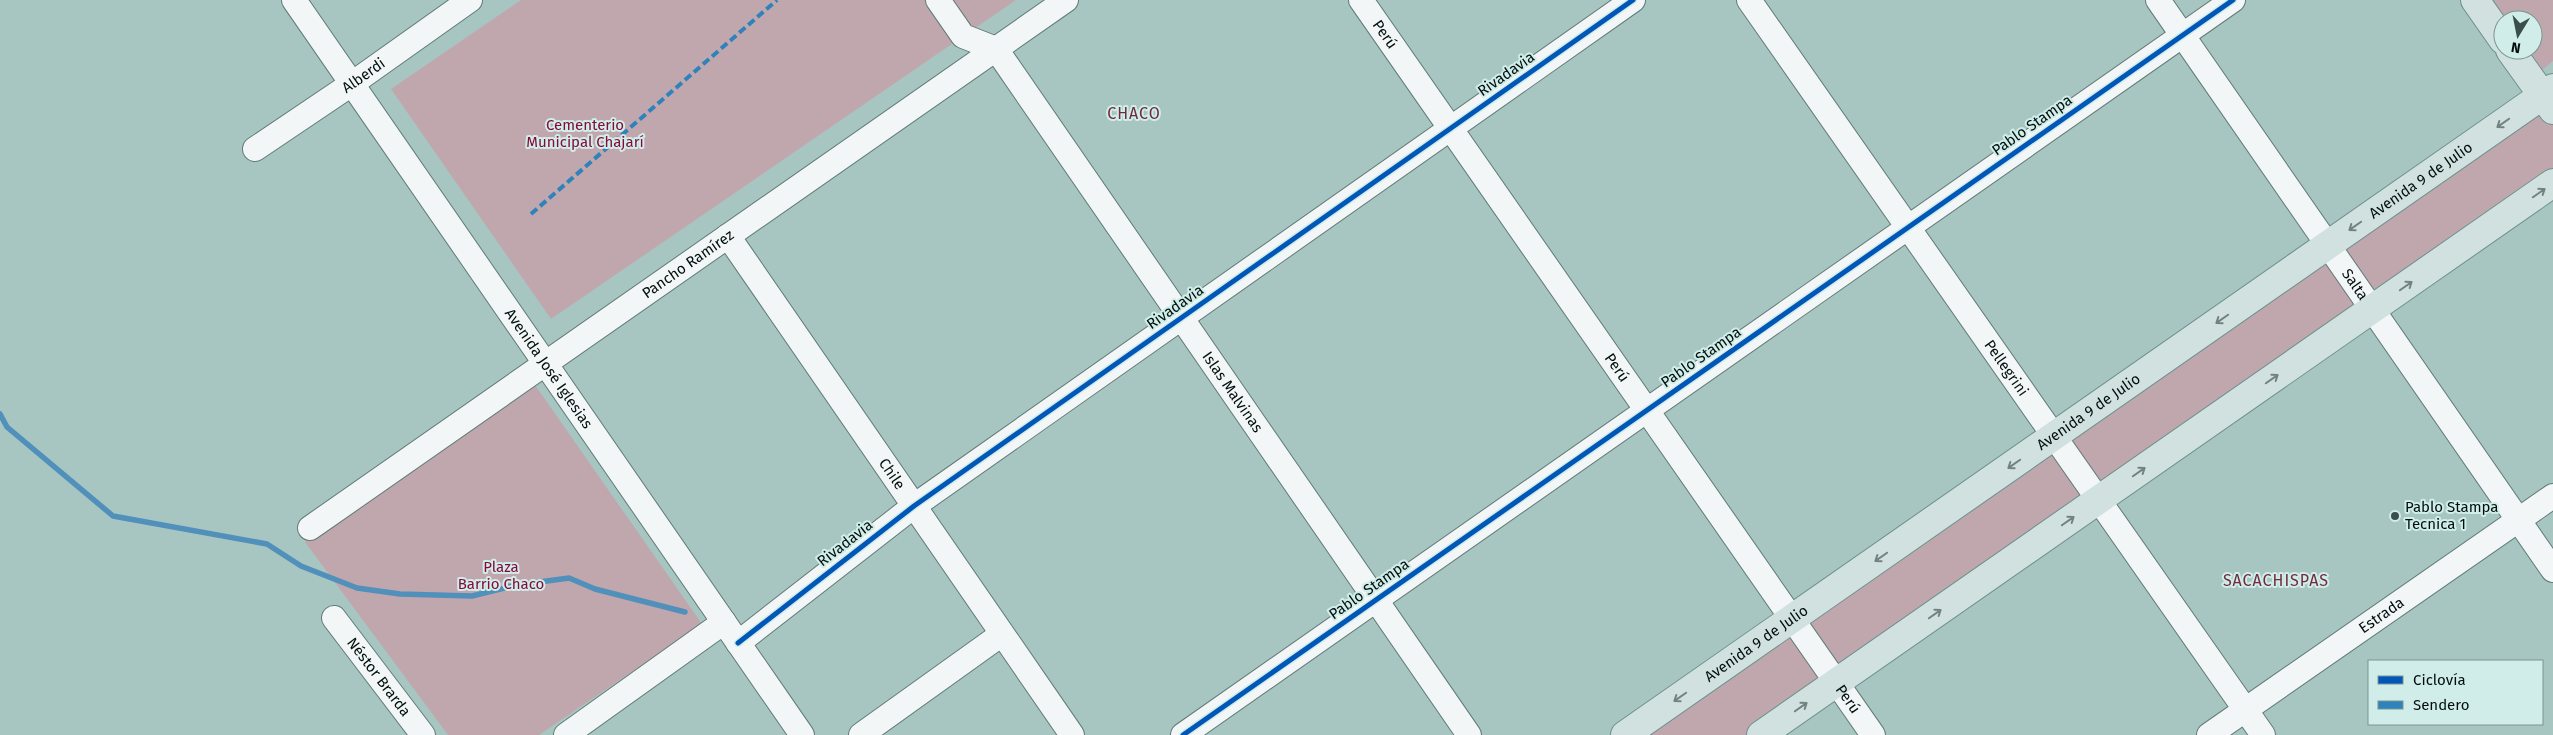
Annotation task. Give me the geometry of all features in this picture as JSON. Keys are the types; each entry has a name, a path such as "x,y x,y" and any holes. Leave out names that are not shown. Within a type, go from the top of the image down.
{"main road":[{"path":"2475,0 2493,26"},
{"path":"2518,60 2550,98"},
{"name":"Avenida 9 de Julio","path":"1625,735 2328,245 2550,98"},
{"path":"1761,735 2553,183"}],"street":[{"name":"Avenida José Iglesias","path":"294,0 802,735"},
{"name":"Alberdi","path":"255,149 353,83 470,0"},
{"path":"938,0 963,36 996,49"},
{"name":"Pancho Ramírez","path":"310,528 1066,0"},
{"name":"Perú","path":"1361,0 1872,735"},
{"name":"Rivadavia","path":"738,643 914,506 1633,0"},
{"name":"Pellegrini","path":"1749,0 2263,735"},
{"name":"Salta","path":"2158,0 2553,570"},
{"name":"Pablo Stampa","path":"1183,735 2233,0"},
{"name":"Islas Malvinas","path":"996,49 1469,735"},
{"name":"Chile","path":"728,236 1072,735"},
{"name":"Estrada","path":"2209,735 2553,496"},
{"name":"Néstor Brarda","path":"334,618 423,735"},
{"path":"566,735 724,622"},
{"path":"861,735 1002,634"}],"green space":[{"name":"Cementerio Municipal Chajarí","path":"521,0 1016,0 551,319 391,89"},
{"path":"2492,0 2553,0 2553,61 2541,71 2534,60 2543,60 2543,10 2499,10"},
{"path":"2541,108 2553,125 2553,172 2374,297 2341,248"},
{"path":"2326,255 2365,307 2101,491 2064,438"},
{"name":"Plaza Barrio Chaco","path":"535,385 702,624 539,735 448,735 305,542"},
{"path":"2053,446 2090,498 1839,672 1803,621"},
{"path":"1789,631 1826,681 1748,735 1640,735"}],"waterway":[{"path":"0,414 7,427 113,516 267,544 301,566 357,588 400,594 472,596 517,585 569,578 595,589 685,612"}],"marked path":[{"path":"531,214 777,0"}],"cycle path":[{"path":"738,643 914,506 1633,0"},
{"path":"1183,735 2233,0"}],"place":[{"name":"Pablo Stampa Tecnica 1","path":"2395,516"}],"district":[{"name":"CHACO","path":"1134,113"},
{"name":"SACACHISPAS","path":"2276,580"}]}
